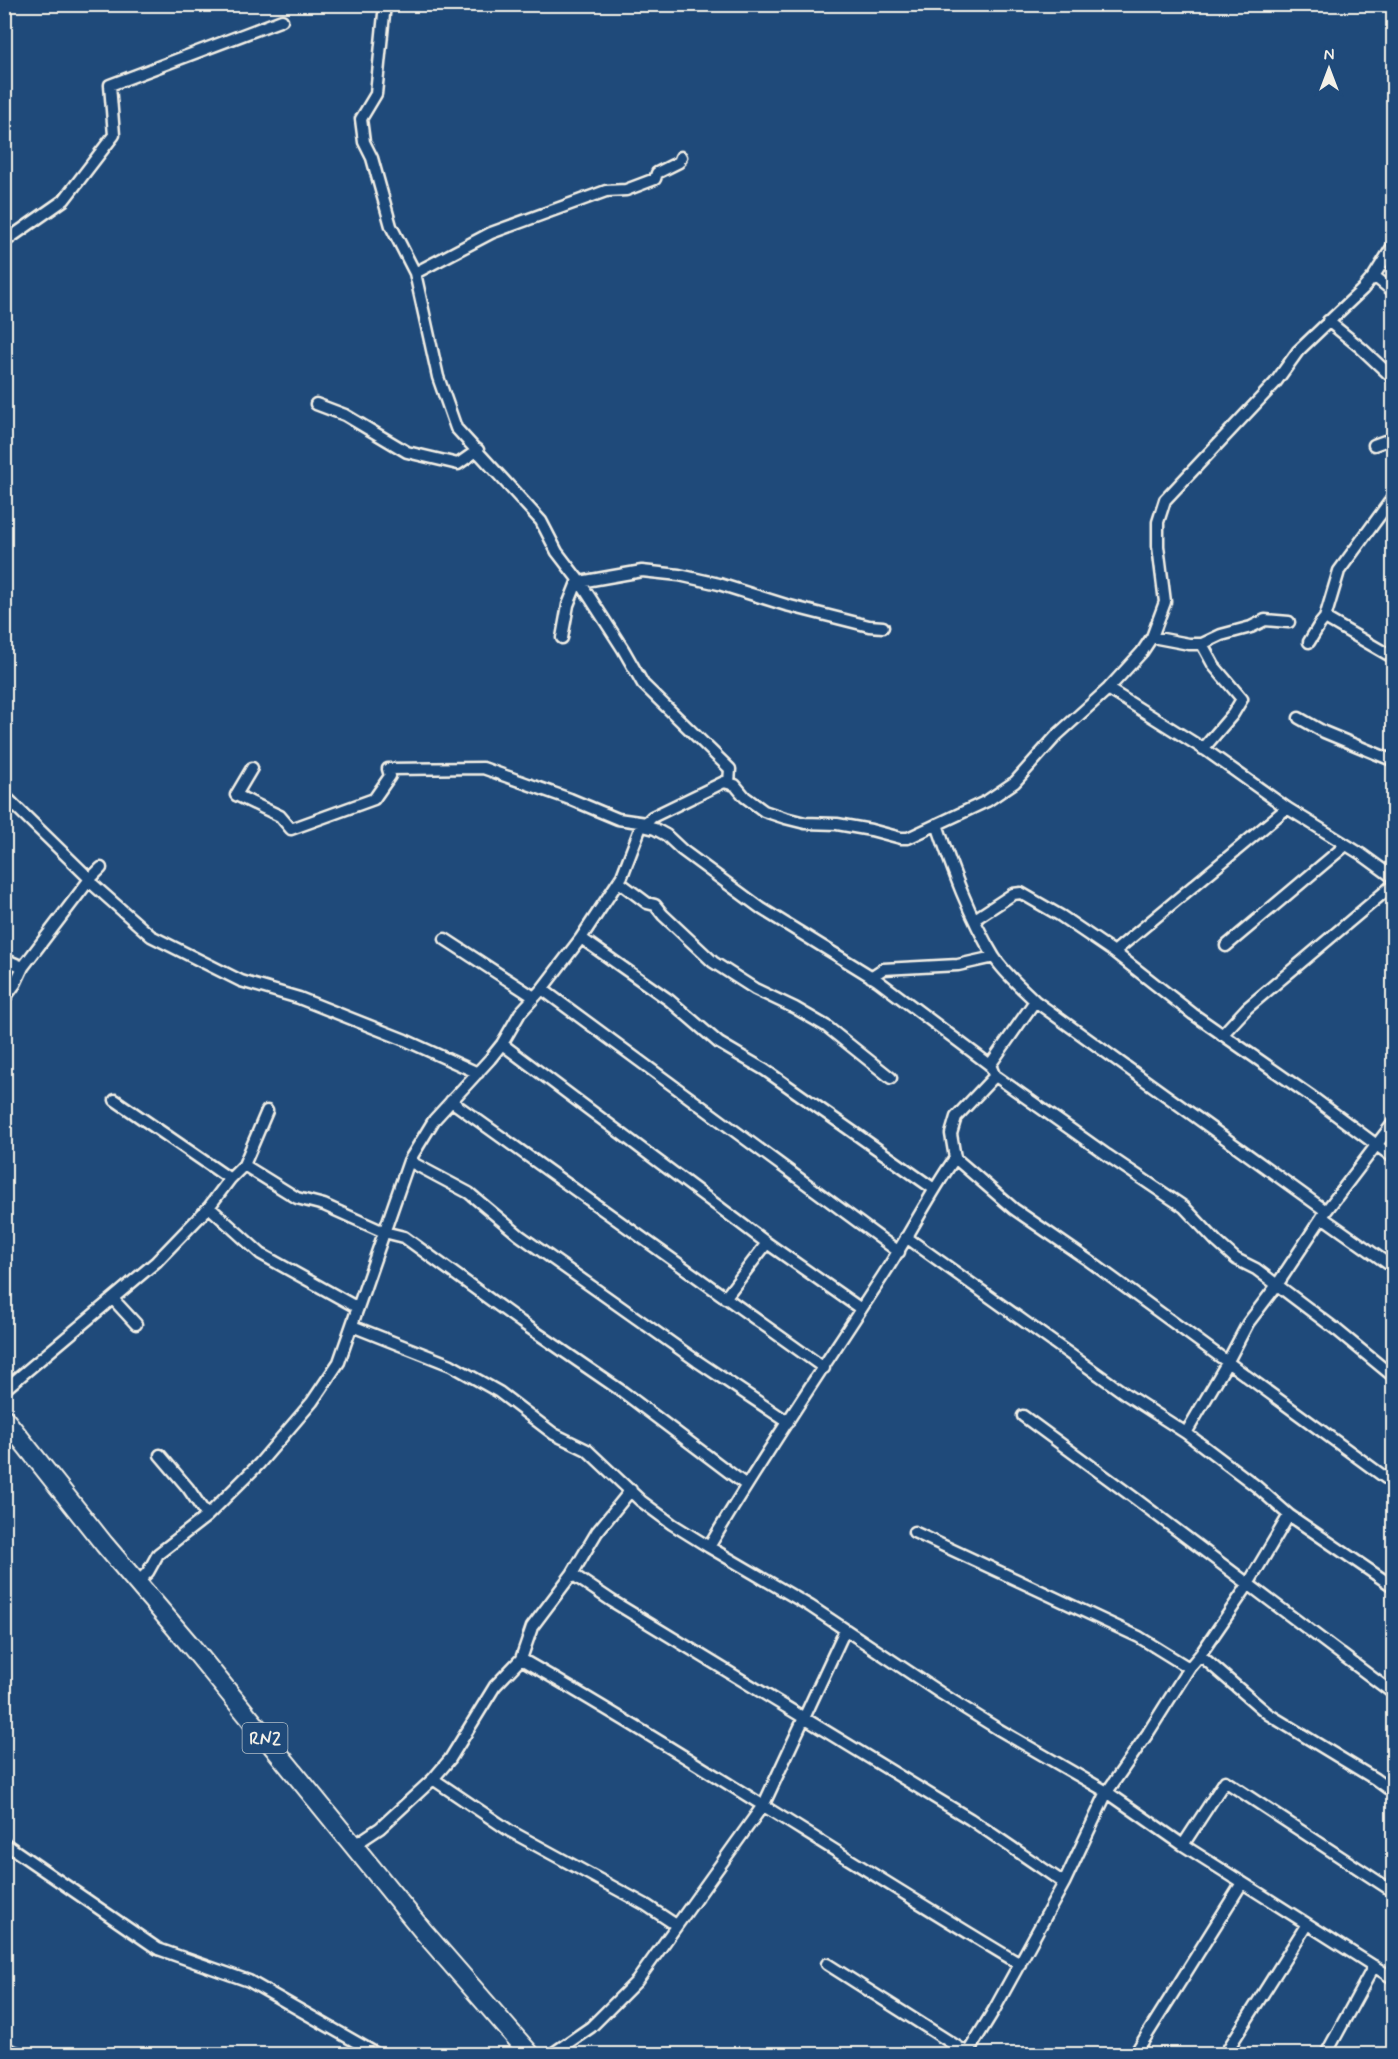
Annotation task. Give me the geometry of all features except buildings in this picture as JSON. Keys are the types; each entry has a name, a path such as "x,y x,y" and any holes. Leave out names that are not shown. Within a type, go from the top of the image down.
{"highway":[{"name":"RN2","path":"4,1418 104,1544 191,1646 353,1846 458,1973 530,2055"}],"street":[{"path":"385,4 376,94 361,119 364,142 372,158 391,226 414,273 438,376 456,428 542,521 557,552 579,581 643,684 730,769 729,783"},
{"path":"4,242 64,200 114,135 110,85 282,20"},
{"path":"414,273 491,233 606,191 626,190 655,179 657,173 679,162 681,158"},
{"path":"137,1583 148,1572 158,1554 207,1516 266,1456 312,1402 339,1362 409,1161 421,1138 502,1044 520,1013 581,938 619,882 645,824 652,817 724,782 735,785 745,797 764,811 805,823 837,824 908,838 987,801 1015,782 1057,735 1108,689 1142,652 1152,637 1165,602 1158,546 1158,522 1165,500 1275,383 1298,351 1363,289 1394,244"},
{"path":"1374,276 1394,292"},
{"path":"1328,321 1362,348 1394,379"},
{"path":"316,404 345,415 407,452 458,464 478,450"},
{"path":"1374,446 1385,441 1394,444"},
{"path":"1309,642 1325,618 1339,570 1394,496"},
{"path":"579,581 642,571 679,575 869,626 883,627"},
{"path":"562,638 568,604 579,581"},
{"path":"1325,618 1394,658"},
{"path":"1152,637 1189,644 1202,644 1265,620 1289,622"},
{"path":"1202,644 1214,666 1242,699 1233,714 1203,749"},
{"path":"1108,689 1203,749 1287,808 1394,878"},
{"path":"1299,718 1324,732 1394,761"},
{"path":"252,768 236,795 280,816 291,830 374,799 390,776 388,769 468,767 483,768 618,819 645,824 655,829 762,909 872,977 990,1065 995,1077 1184,1207 1236,1259 1256,1269 1394,1377"},
{"path":"4,795 90,880 151,936 241,981 299,998 478,1073"},
{"path":"1114,952 1287,808"},
{"path":"937,824 957,882 994,957 1012,979 1035,1001 1394,1268"},
{"path":"1226,946 1346,845"},
{"path":"4,999 15,984 23,967 101,868"},
{"path":"619,882 647,903 655,905 713,962 755,989 826,1026 891,1078"},
{"path":"1222,1035 1247,1008 1394,884"},
{"path":"975,919 1013,894 1021,893 1061,916 1114,952 1222,1035 1312,1097 1394,1158"},
{"path":"581,938 669,1000 719,1043 765,1070 933,1189"},
{"path":"446,939 538,993 898,1252"},
{"path":"872,977 883,969 958,965 994,957"},
{"path":"4,959 23,967"},
{"path":"990,1065 1035,1001"},
{"path":"502,1044 767,1243 861,1309"},
{"path":"995,1077 956,1117 951,1134 955,1158 1014,1209 1088,1260 1394,1484"},
{"path":"115,1100 230,1179"},
{"path":"451,1101 824,1368"},
{"path":"4,1390 156,1262 209,1207 244,1165 267,1110"},
{"path":"1186,1433 1248,1323 1277,1285 1324,1214 1394,1122"},
{"path":"709,1547 746,1485 898,1252 933,1189 955,1158"},
{"path":"409,1161 469,1193 519,1235 697,1361 788,1422"},
{"path":"244,1165 297,1198 324,1205 384,1232 404,1237 623,1392 746,1485"},
{"path":"209,1207 261,1254 315,1282 358,1308"},
{"path":"906,1238 1127,1395 1186,1433 1256,1486 1289,1515 1394,1587"},
{"path":"725,1298 767,1243"},
{"path":"114,1299 136,1324"},
{"path":"352,1326 451,1365 499,1392 554,1434 587,1450 672,1524 810,1605 980,1718 1107,1792 1183,1845 1394,1979"},
{"path":"1023,1416 1394,1694"},
{"path":"160,1455 188,1488 207,1516"},
{"path":"353,1846 380,1828 433,1779 462,1740 495,1686 521,1659 532,1627 572,1574 597,1532 631,1490"},
{"path":"827,1964 968,2054 1064,1883 1107,1792 1189,1668 1249,1584 1289,1515"},
{"path":"914,1532 1139,1637 1189,1668"},
{"path":"572,1574 612,1601 970,1819 1064,1883"},
{"path":"552,2055 591,2027 637,1981 764,1804 845,1630"},
{"path":"1200,1654 1268,1714 1394,1793"},
{"path":"521,1659 764,1804 897,1891 1020,1964"},
{"path":"433,1779 510,1831 646,1905 676,1925"},
{"path":"1183,1845 1225,1781 1394,1892"},
{"path":"4,1843 158,1949 249,1981 377,2055"},
{"path":"1135,2055 1242,1883"},
{"path":"1225,2055 1307,1924"},
{"path":"1326,2055 1374,1966"},
{"path":"4,2048 21,2055"}]}
